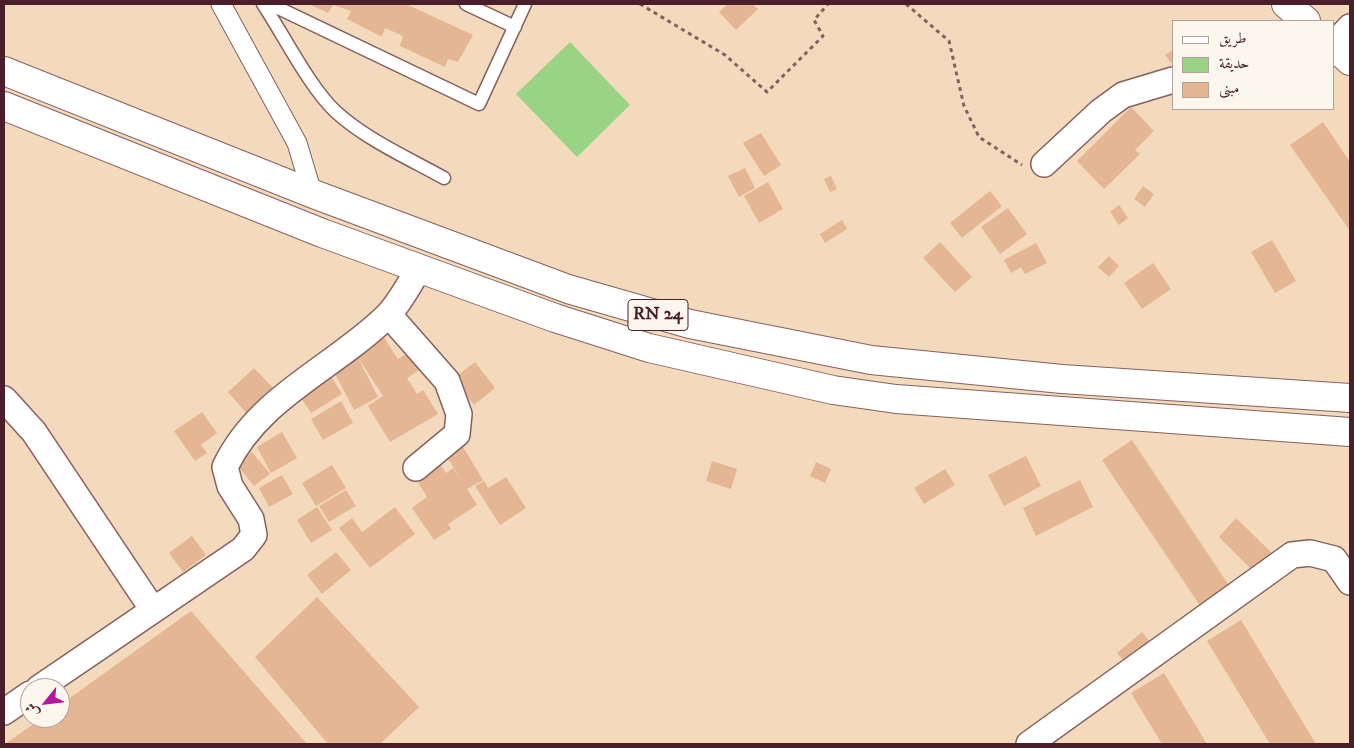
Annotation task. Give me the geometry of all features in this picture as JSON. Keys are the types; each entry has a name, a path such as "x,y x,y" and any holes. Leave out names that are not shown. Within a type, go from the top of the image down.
{"main road":[{"path":"1286,4 1305,20"},
{"path":"1334,46 1350,61"},
{"name":"RN 24","path":"4,71 312,193 568,289 690,324 871,360 1053,378 1350,398"},
{"name":"RN 24","path":"4,106 304,226 555,318 648,348 833,390 896,399 1350,432"}],"street":[{"path":"221,4 297,143 312,193"},
{"path":"1334,44 1350,27"},
{"path":"1044,164 1101,111 1123,95 1172,80"},
{"path":"54,678 244,549 254,535 251,520 230,486 225,468 232,452 268,408 348,349 388,315 419,268"},
{"path":"388,315 447,381 459,414 457,434 416,468"},
{"path":"4,399 34,432 153,610"},
{"path":"1030,744 1292,555 1310,553 1334,559 1350,582"},
{"path":"4,712 20,701"}],"lane":[{"path":"263,4 319,92 335,111 360,131 444,178"},
{"path":"270,4 479,104 525,4"},
{"path":"466,4 515,27"}],"path":[{"path":"640,4 725,55 767,92 823,36 814,20 828,4"},
{"path":"906,4 948,39 964,106 979,138 1029,170 1044,164"}],"green space":[{"path":"570,42 630,105 577,157 516,94"}],"building":[{"path":"309,4 406,4 473,35 458,62 448,59 445,67 400,46 403,36 385,28 382,37 347,19 351,11 333,5 328,13"},
{"path":"728,4 752,4 758,9 736,30 719,12"},
{"path":"1172,51 1172,64 1165,55"},
{"path":"1131,107 1154,131 1135,150 1140,154 1104,189 1077,161"},
{"path":"1323,122 1350,162 1350,231 1290,145"},
{"path":"761,133 781,165 764,176 743,143"},
{"path":"745,168 755,188 739,197 728,176"},
{"path":"831,176 837,189 830,192 824,179"},
{"path":"768,182 783,209 759,223 744,196"},
{"path":"1143,186 1154,194 1145,207 1134,199"},
{"path":"990,191 1002,206 962,238 950,223"},
{"path":"1119,205 1128,218 1119,225 1110,212"},
{"path":"1008,208 1027,234 1000,254 981,227"},
{"path":"842,220 847,229 825,243 820,234"},
{"path":"1272,240 1296,281 1275,293 1251,252"},
{"path":"940,242 972,277 955,292 923,258"},
{"path":"1036,243 1047,263 1025,274 1021,267 1011,273 1004,260"},
{"path":"1109,256 1119,266 1109,277 1098,267"},
{"path":"1153,263 1171,289 1142,309 1124,283"},
{"path":"383,336 398,359 408,353 419,370 407,378 417,394 423,390 438,414 390,442 368,406 383,396 357,356 378,397 354,410 331,366"},
{"path":"475,362 495,388 474,405 453,379"},
{"path":"254,368 277,392 250,417 228,392"},
{"path":"328,371 342,394 311,413 296,390"},
{"path":"341,401 353,423 323,440 311,419"},
{"path":"202,412 217,433 201,445 207,453 195,461 174,431"},
{"path":"282,432 297,458 271,473 257,447"},
{"path":"1132,440 1230,587 1201,607 1102,460"},
{"path":"463,447 483,480 467,489 477,505 448,524 451,529 434,540 412,508 427,497 416,479 439,463 446,473 453,468 462,481 447,457"},
{"path":"252,452 270,474 254,486 237,465"},
{"path":"1026,456 1041,486 1004,506 988,475"},
{"path":"712,461 737,469 731,489 706,481"},
{"path":"816,462 831,469 825,483 810,476"},
{"path":"332,465 346,488 316,506 302,483"},
{"path":"945,469 955,485 924,504 914,488"},
{"path":"282,475 293,494 269,507 259,488"},
{"path":"506,477 526,508 500,525 475,486 484,481 488,488"},
{"path":"1080,480 1093,507 1036,536 1023,508"},
{"path":"346,490 356,506 329,522 319,506"},
{"path":"317,507 332,530 311,543 297,520"},
{"path":"395,507 415,534 370,568 339,528 352,518 362,532"},
{"path":"1236,518 1274,555 1256,574 1219,537"},
{"path":"192,536 206,555 183,572 169,553"},
{"path":"336,552 351,570 322,594 307,575"},
{"path":"317,597 419,707 380,744 328,744 255,657"},
{"path":"191,611 307,744 5,744 28,728 70,728 70,698"},
{"path":"1241,620 1316,744 1270,744 1207,641"},
{"path":"1142,632 1155,649 1131,669 1117,653"},
{"path":"1164,673 1207,744 1162,744 1131,693"}]}
